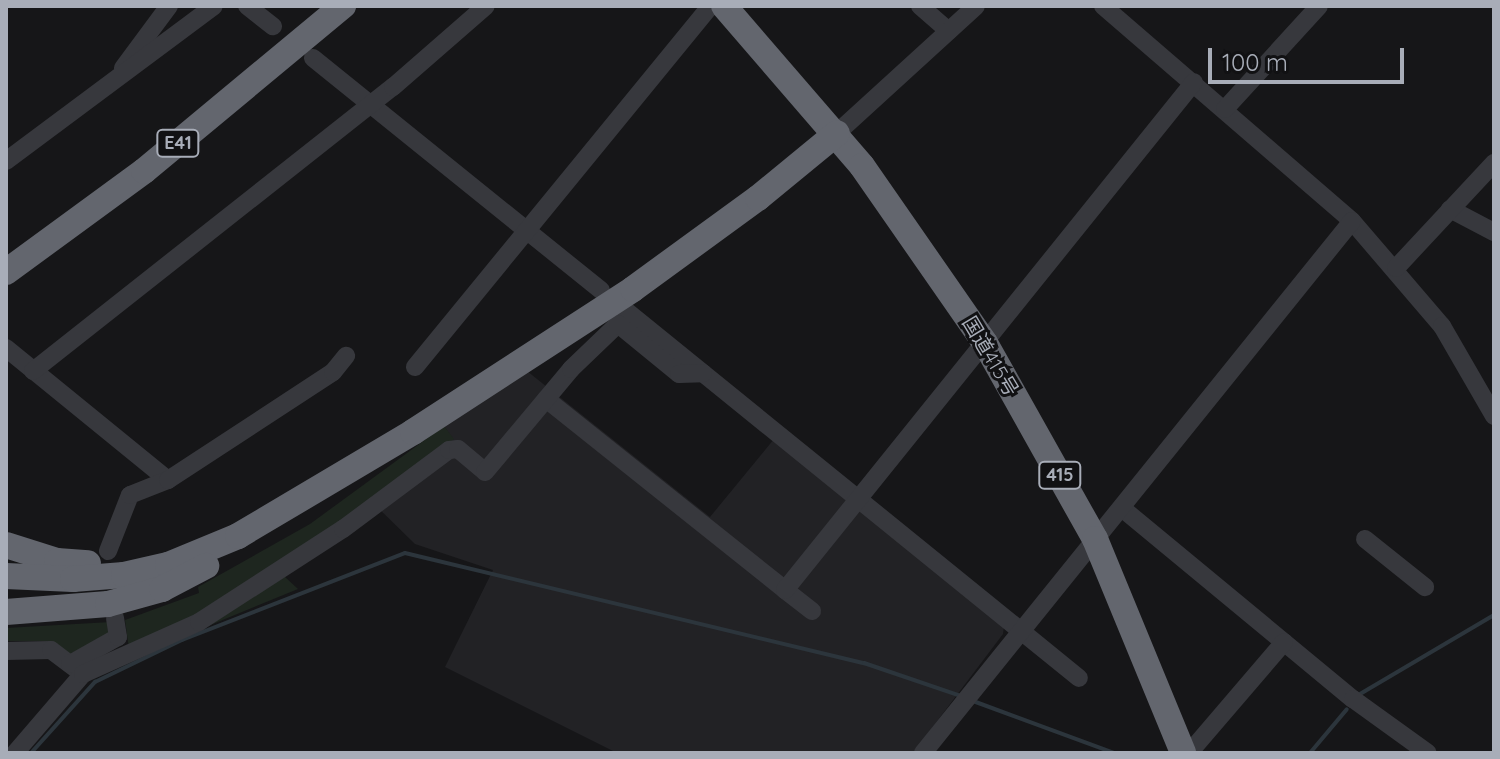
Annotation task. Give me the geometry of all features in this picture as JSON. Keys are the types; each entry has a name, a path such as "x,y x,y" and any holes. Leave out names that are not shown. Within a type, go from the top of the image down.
{"highway":[{"name":"E41","path":"6,255 135,161 326,6"},
{"name":"E41","path":"6,272 144,171 343,6"},
{"name":"国道415号","path":"724,6 837,133 985,343 1095,539 1183,753"},
{"path":"6,612 108,604 162,589 413,432 633,289 736,215 837,133"},
{"path":"6,289 144,171"},
{"path":"6,545 57,561 105,564 218,553"},
{"path":"6,576 124,575 218,553"},
{"path":"6,589 55,595 108,591 218,553"}],"street":[{"path":"120,76 169,6"},
{"path":"6,161 214,6"},
{"path":"247,6 273,26"},
{"path":"33,371 486,6"},
{"path":"415,367 710,6"},
{"path":"920,6 949,31"},
{"path":"837,133 976,6"},
{"path":"1103,6 1352,221 1396,268 1442,326 1494,416"},
{"path":"1225,109 1319,6"},
{"path":"313,58 601,290"},
{"path":"785,590 1194,82"},
{"path":"1396,268 1494,163"},
{"path":"1450,209 1494,232"},
{"path":"923,753 1018,631 1123,509 1352,221"},
{"path":"619,305 1079,678"},
{"path":"76,669 199,622 343,529 449,450 458,449 485,472 546,399 618,324 679,374 703,373"},
{"path":"6,348 168,480"},
{"path":"108,551 130,495 168,480 333,372 346,356"},
{"path":"546,399 812,611"},
{"path":"1123,509 1284,642 1428,753"},
{"path":"1365,539 1425,587"},
{"path":"15,753 76,669 118,637 115,618"},
{"path":"1189,753 1284,642"},
{"path":"6,651 51,650 76,669"}],"shaded area":[{"path":"527,371 710,517 774,439 1004,626 1003,634 913,753 617,753 445,667 493,570 415,544 372,502 453,439 444,426"},
{"path":"444,426 454,439 370,505 194,617 129,649 125,620 199,593 198,587 310,524"},
{"path":"284,576 298,589 208,626"},
{"path":"111,622 112,636 69,654 49,641 6,641 6,628"}],"waterway":[{"path":"31,753 95,682 182,640 405,553 864,663 961,696"},
{"path":"1360,694 1494,615"},
{"path":"973,701 1114,753"},
{"path":"1310,753 1347,709"}]}
